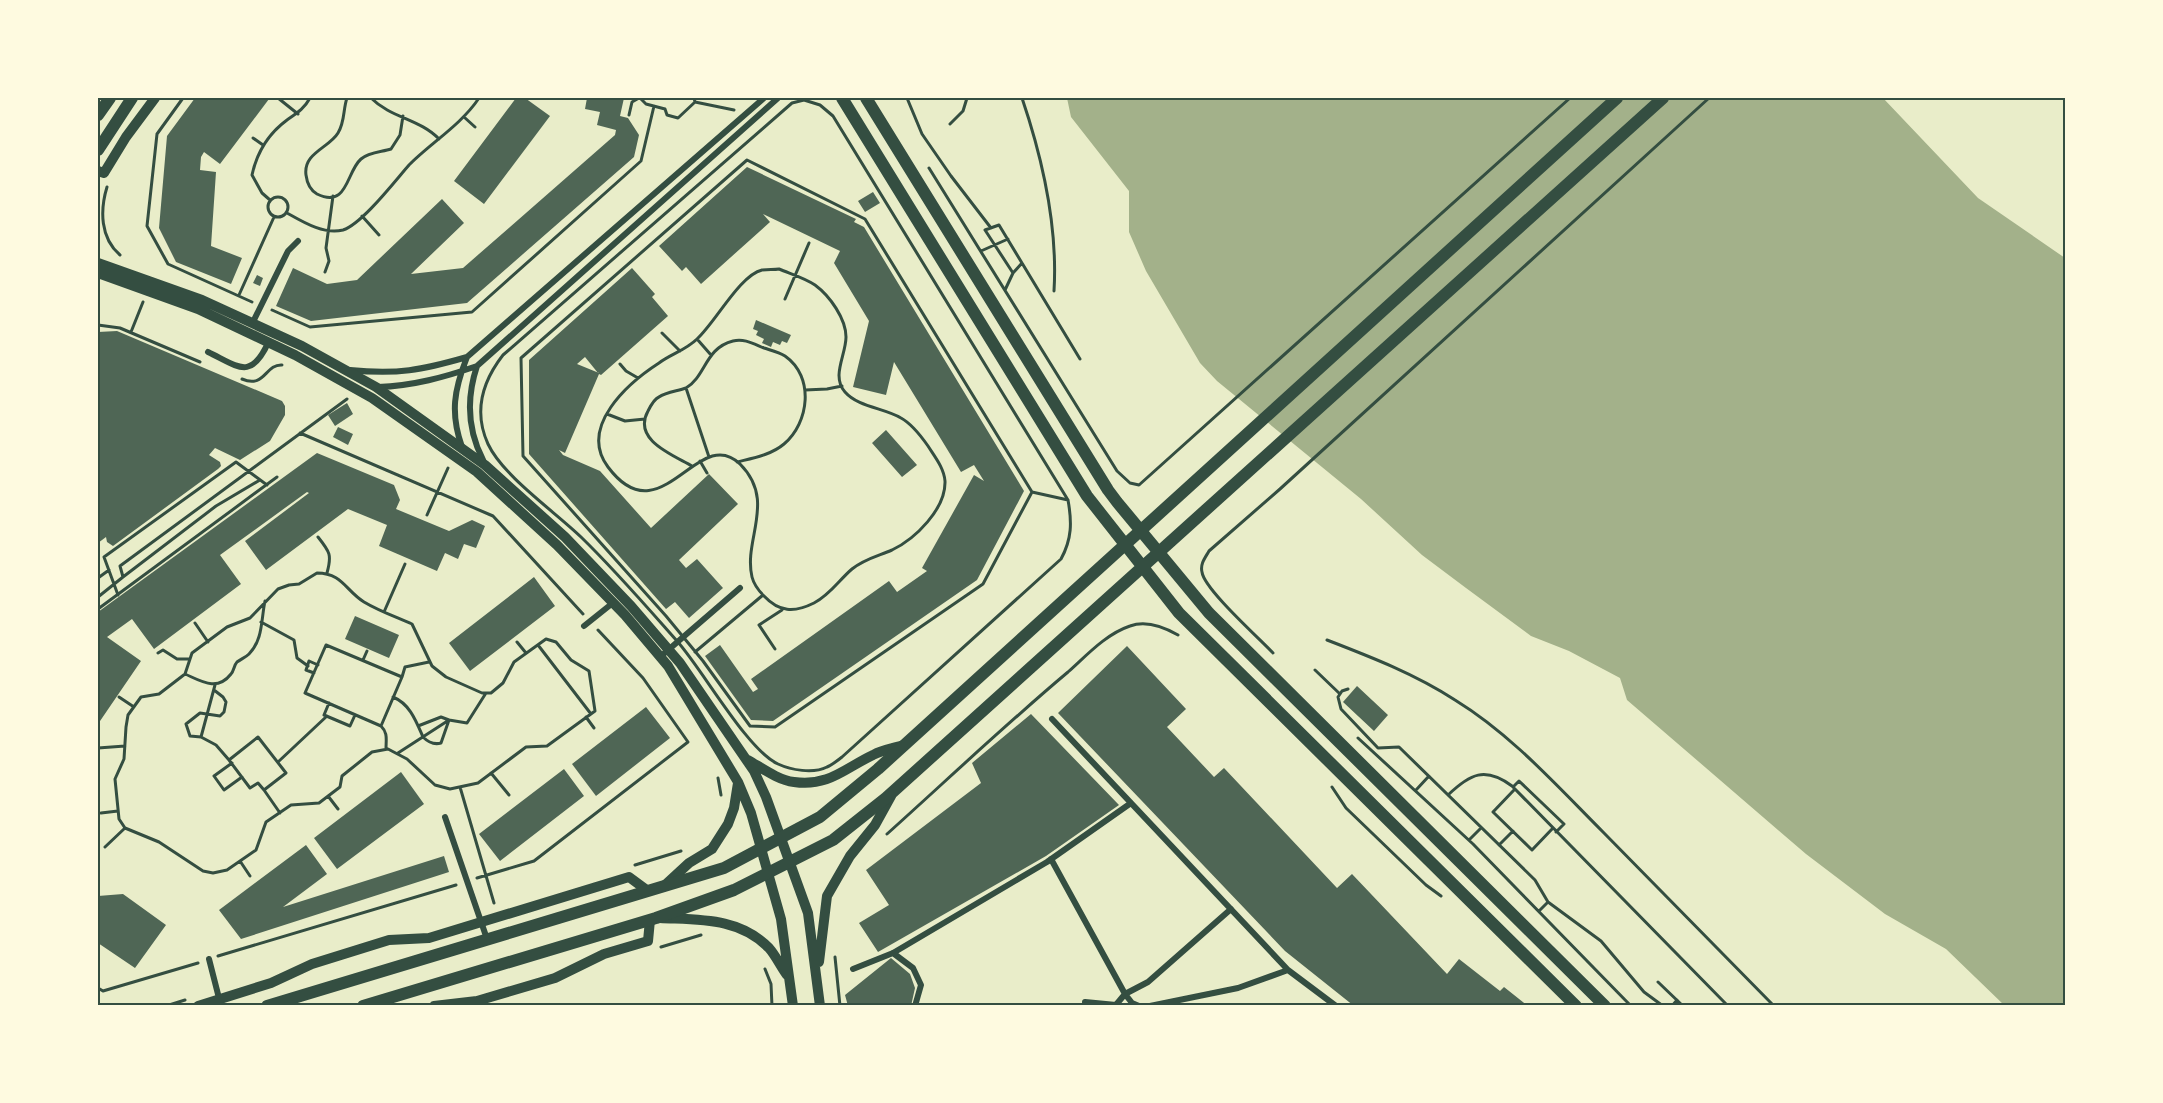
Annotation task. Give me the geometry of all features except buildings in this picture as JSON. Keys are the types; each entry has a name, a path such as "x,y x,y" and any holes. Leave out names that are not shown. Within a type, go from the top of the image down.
{"main road":[{"path":"98,115 110,98"},
{"path":"98,150 132,98"},
{"path":"842,98 1087,496 1179,613 1576,1005"},
{"path":"866,98 1108,490 1158,552 1209,614 1605,1005"},
{"path":"267,1005 724,868 820,817 904,745 1617,98"},
{"path":"363,1005 653,919 734,890 833,840 892,792 1663,98"}],"street":[{"path":"98,171 104,172 155,98"},
{"path":"343,369 380,373 405,372 467,357 764,98"},
{"path":"352,392 418,383 477,366 778,98"},
{"path":"252,323 288,251 298,241"},
{"path":"98,252 117,270"},
{"path":"98,263 202,300 252,323 352,392 372,398 474,470 617,600"},
{"path":"100,275 198,309 252,323"},
{"path":"208,352 238,367 246,368 255,365 261,358 270,337"},
{"path":"270,337 343,369 376,387 485,465 565,537 664,653 680,663 747,759 766,797 808,913 820,1005"},
{"path":"467,357 455,396 454,415 456,430 474,470"},
{"path":"477,366 469,400 470,423 476,446 485,465"},
{"path":"664,653 740,588"},
{"path":"584,626 617,600"},
{"path":"664,653 668,666 738,782 751,813 781,919 793,1005"},
{"path":"1052,719 1288,970 1336,1005"},
{"path":"747,759 773,775 794,782 817,782 831,779 873,755 904,745"},
{"path":"663,887 689,863 712,849 728,824 734,808 738,782"},
{"path":"817,980 827,896 850,856 875,825 892,792"},
{"path":"853,969 893,953 1051,860 1131,803"},
{"path":"445,817 487,939"},
{"path":"1051,860 1125,994 1132,1003 1139,1005"},
{"path":"198,1005 220,1002 271,983 312,964 389,940 429,938 479,917 629,877 648,891"},
{"path":"1085,1002 1115,1005 1125,994 1148,982 1231,909"},
{"path":"434,1005 477,1001 555,978 604,954 648,941 653,919 709,920 729,924 756,938 769,949 789,979"},
{"path":"893,953 913,968 921,985 915,1005"},
{"path":"209,959 220,1002"},
{"path":"1150,1005 1238,988 1288,970"}],"path":[{"path":"183,98 157,134 147,225 168,264 310,327 471,312 641,161 654,106"},
{"path":"278,98 298,114"},
{"path":"270,200 262,193 252,175 255,159 274,131 298,114 310,98"},
{"path":"347,98 344,117 338,132 329,145 319,149 309,160 305,172 308,185 320,195 333,196 341,193 347,186 358,161 367,155 392,149 400,135 403,117"},
{"path":"372,98 388,111 430,130 439,139"},
{"path":"287,213 307,224 329,231 350,227 383,197 409,166 464,117 479,98"},
{"path":"629,115 632,102 640,98 646,104 665,109 667,115 678,118 694,100 737,110 728,118"},
{"path":"907,98 922,134 991,228"},
{"path":"950,124 963,111 967,98"},
{"path":"1022,98 1044,178 1054,233 1054,291"},
{"path":"927,165 1117,471 1130,483 1139,485 1570,98"},
{"path":"1279,660 1209,587 1202,573 1202,561 1215,546 1709,98"},
{"path":"750,726 696,652 680,639 582,537 499,462 488,443 481,420 483,389 492,370 503,355 792,103 804,100 820,105 833,116 1068,500 1072,523 1068,545 1061,559 842,758 826,768 802,771 777,764 760,750 743,730 680,639 524,456 521,358 747,160 865,219 1032,492 1068,500"},
{"path":"464,117 475,127"},
{"path":"253,138 263,145"},
{"path":"108,183 102,204 104,231 115,250 123,258"},
{"path":"325,272 329,261 326,248 329,231 328,219 333,196"},
{"path":"274,217 268,211 267,206 270,200 277,197 288,204 287,213"},
{"path":"274,217 287,213"},
{"path":"362,216 379,235"},
{"path":"252,323 235,305 274,217"},
{"path":"1013,273 985,230 999,225 1080,359"},
{"path":"981,251 1008,238"},
{"path":"785,299 809,243"},
{"path":"1005,290 1013,273 1022,263"},
{"path":"779,269 795,276 814,284 823,291 840,316 846,338 839,373 844,392 862,403 902,418 911,425 939,461 945,484 942,497 930,518 905,543 858,564 824,597 795,610 782,609 771,604 755,586 751,562 758,515 756,494 748,475 737,462 723,455 709,457 664,487 653,491 632,488 623,483 609,467 599,448 599,437 601,426 608,414 638,378 697,339 731,297 756,273 762,270 779,269"},
{"path":"130,333 144,301"},
{"path":"662,333 680,351"},
{"path":"697,339 711,356"},
{"path":"693,466 654,444 645,429 645,419 650,406 658,397 694,383 707,359 720,347 733,341 747,341 785,356 797,369 805,390 803,418 784,444 771,452 737,462"},
{"path":"620,364 626,371 638,378"},
{"path":"805,390 842,386"},
{"path":"686,388 709,457"},
{"path":"123,577 120,566 352,392"},
{"path":"608,414 625,421 645,419"},
{"path":"300,433 493,516 643,678 688,742"},
{"path":"700,461 707,473"},
{"path":"117,595 104,556 236,462 267,485"},
{"path":"427,515 449,466"},
{"path":"98,609 277,477"},
{"path":"98,597 216,506 260,480"},
{"path":"743,730 750,726 775,728 983,584 1032,492"},
{"path":"210,499 216,506"},
{"path":"318,537 330,552 327,573"},
{"path":"384,612 405,564"},
{"path":"98,578 109,570"},
{"path":"317,573 327,573 338,578 364,602 412,624 432,666 446,677 482,693 490,693 503,683 514,662 546,639 556,642 571,660 589,671 595,711 547,746 526,747 478,783 450,789 435,785 398,753 386,749 372,752 342,776 340,787 319,803 291,805 266,822 256,850 227,870 213,873 203,871 159,842 125,828 119,819 115,779 124,759 128,715 141,697 159,694 185,674 192,653 227,627 250,618 278,589 299,584 317,573"},
{"path":"696,652 763,595"},
{"path":"185,674 212,686 221,683 231,674 236,663 247,656 261,636 265,600"},
{"path":"775,649 759,625 782,609"},
{"path":"261,622 294,640 297,657 308,666"},
{"path":"195,623 207,642"},
{"path":"880,840 1053,684 1114,633 1133,624 1147,624 1166,627 1185,639"},
{"path":"1327,640 1406,673 1455,699 1496,729 1566,795 1774,1005"},
{"path":"517,642 526,653"},
{"path":"386,749 386,731 381,726 305,693 326,645 402,677"},
{"path":"538,645 591,714"},
{"path":"158,653 163,650 177,659 190,659"},
{"path":"363,660 367,651"},
{"path":"314,673 306,670 309,662 318,665"},
{"path":"381,726 405,667 429,662"},
{"path":"1315,670 1340,694"},
{"path":"201,737 215,685"},
{"path":"1348,689 1340,694 1338,703 1341,709 1378,748 1399,747 1535,880 1548,902 1601,941 1644,992 1663,1005"},
{"path":"214,690 226,702 224,712 220,716 200,713 186,724 189,736 201,737 216,745 250,788 258,783 280,813"},
{"path":"418,726 441,717 467,723 486,693"},
{"path":"393,697 401,700 407,706 427,741 441,743 448,720"},
{"path":"119,698 134,707"},
{"path":"329,703 324,715 350,726 356,715"},
{"path":"278,762 327,716"},
{"path":"586,717 594,728"},
{"path":"398,753 448,720"},
{"path":"1351,731 1469,840 1631,1005"},
{"path":"242,777 224,790 214,776 258,737 286,773 264,790"},
{"path":"98,988 102,992 534,861 694,738"},
{"path":"98,748 125,746"},
{"path":"491,773 509,795"},
{"path":"1448,795 1463,780 1473,775 1485,774 1500,777 1514,788 1728,1005"},
{"path":"718,776 722,803"},
{"path":"1416,791 1429,776"},
{"path":"1519,781 1564,824 1555,830 1532,850 1493,812 1519,781"},
{"path":"1330,784 1346,808 1426,885 1443,897"},
{"path":"460,787 495,907 479,917"},
{"path":"328,796 338,809"},
{"path":"101,813 118,812"},
{"path":"105,847 125,828"},
{"path":"1469,840 1481,828"},
{"path":"1499,845 1513,831"},
{"path":"631,866 687,849"},
{"path":"240,861 250,876"},
{"path":"1538,911 1548,902"},
{"path":"652,950 705,934"},
{"path":"835,954 840,1005"},
{"path":"762,963 771,984 772,1005"},
{"path":"1658,982 1683,1005"},
{"path":"166,1005 187,1000"},
{"path":"1672,1005 1677,1000"}],"shaded area":[{"path":"1067,98 1883,98 1978,198 2065,258 2065,1005 2004,1005 1946,949 1885,914 1806,854 1627,700 1620,678 1569,651 1531,636 1422,555 1361,499 1217,381 1200,363 1146,271 1129,232 1129,191 1071,117"}]}
